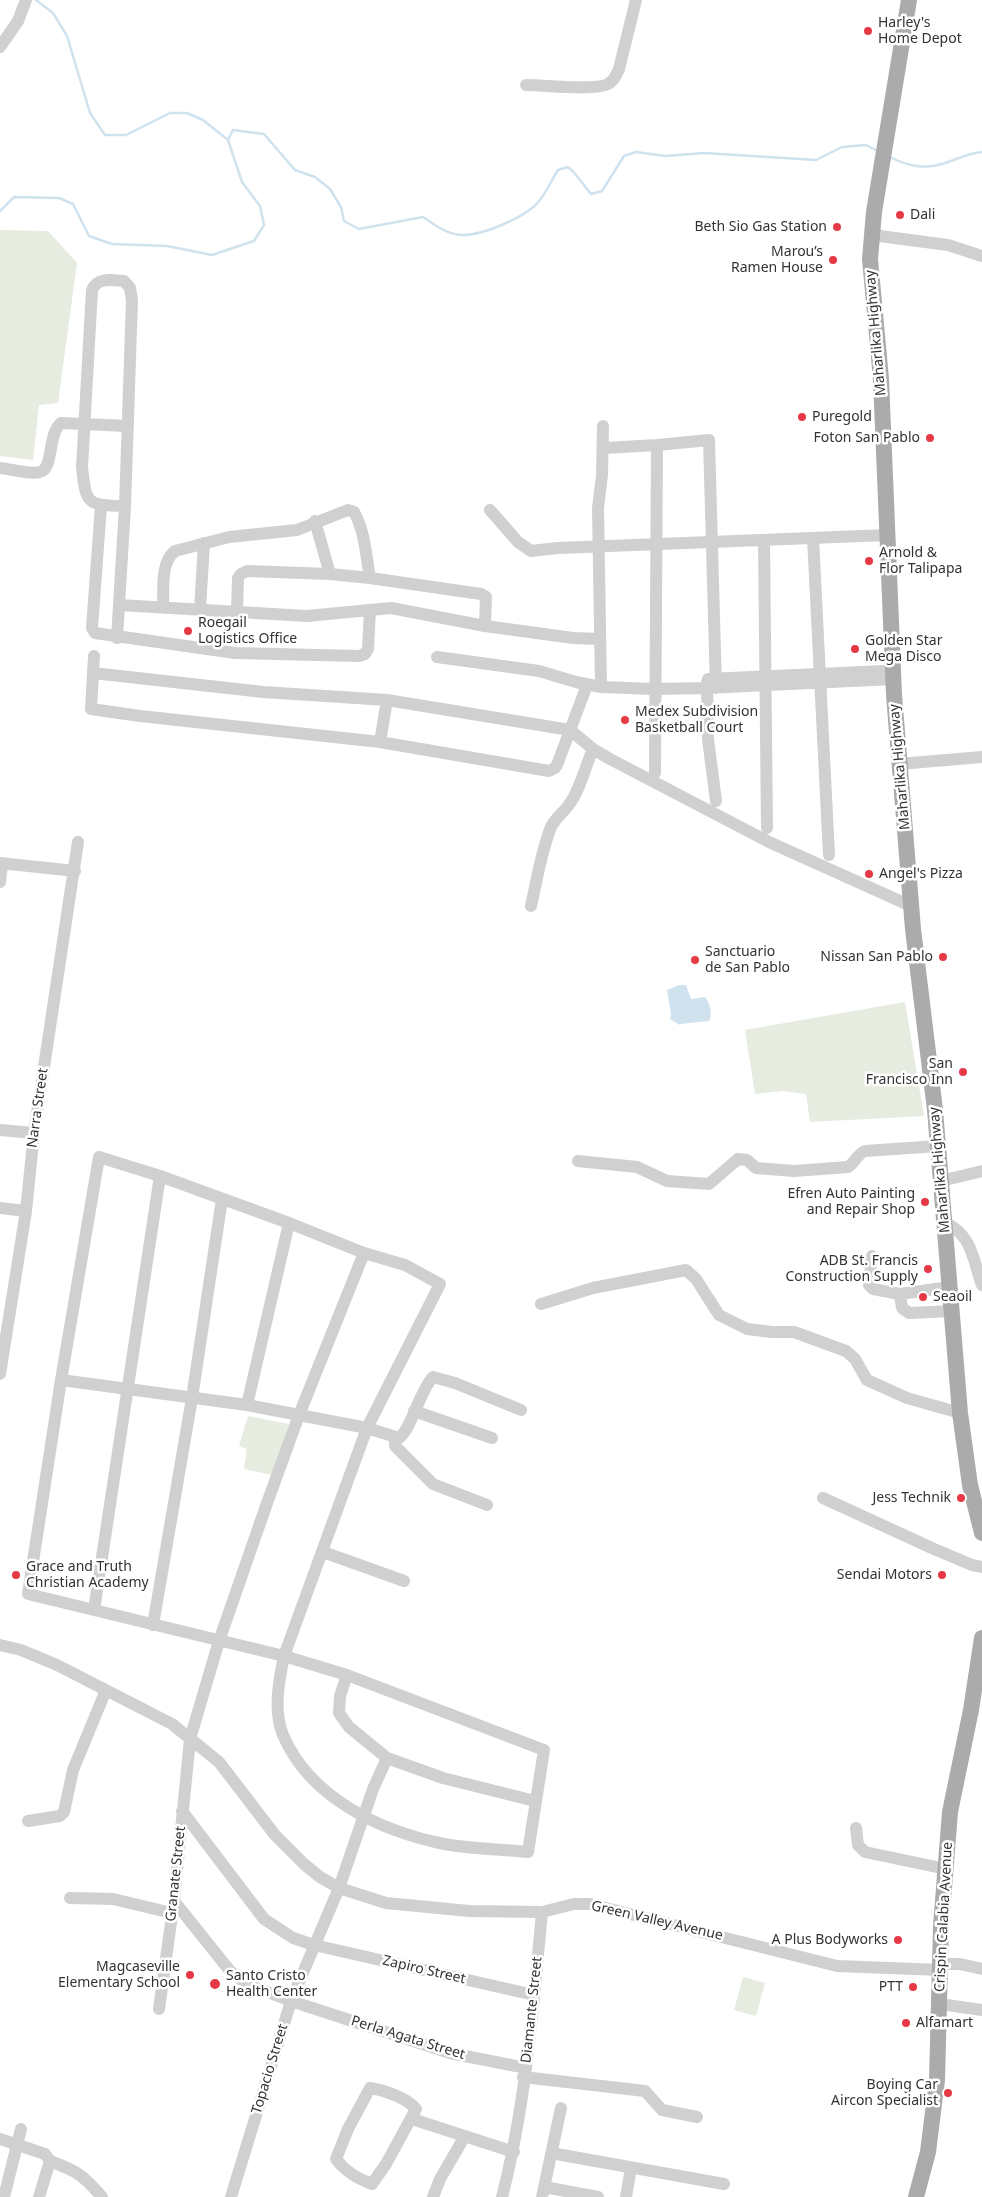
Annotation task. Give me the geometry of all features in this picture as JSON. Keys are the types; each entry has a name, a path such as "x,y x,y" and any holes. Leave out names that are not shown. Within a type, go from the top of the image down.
{"main road":[{"name":"Maharlika Highway","path":"909,0 886,134 870,259 881,379 893,675 911,906 938,1146 960,1413 970,1485 982,1533"},
{"name":"Crispin Calabia Avenue","path":"916,2197 931,2133 937,2080 940,1967 950,1812 971,1710 982,1638"}],"street":[{"path":"526,85 586,87 608,84 614,78 619,68 636,0"},
{"path":"0,47 18,21 25,2"},
{"path":"872,235 948,246 982,256"},
{"path":"117,638 125,506 132,300 130,288 124,281 102,280 94,285 92,290 82,467 85,490 91,502 101,506 125,506"},
{"path":"0,468 39,472 46,470 49,464 52,436 56,427 61,423 85,422 128,426"},
{"path":"94,656 91,709 380,742 549,771 557,765 570,730 595,684 600,639 598,508 604,448 603,426"},
{"path":"604,448 709,440 712,541 712,683 708,739 716,801"},
{"path":"654,773 657,445"},
{"path":"101,506 92,628 96,633 117,638 235,653 359,656 365,654 368,649 370,610"},
{"path":"163,607 166,564 169,556 175,551 229,537 297,530 315,521 348,510 354,512 364,539 370,578"},
{"path":"490,510 518,542 530,551 888,534"},
{"path":"315,521 330,574"},
{"path":"813,538 829,855"},
{"path":"764,540 767,828"},
{"path":"200,609 204,543"},
{"path":"237,612 238,578 247,571 330,574 481,594 488,601 485,626"},
{"path":"119,605 307,616 391,608 485,626 573,638 600,639"},
{"path":"437,657 539,671 595,684 654,685 893,675"},
{"path":"93,673 263,692 387,700 570,730 592,749 769,842 911,906"},
{"path":"380,742 387,700"},
{"path":"531,906 545,844 558,814 568,807 574,797 592,749"},
{"path":"899,764 982,757"},
{"name":"Narra Street","path":"0,1374 26,1210 34,1133 78,842"},
{"path":"0,882 1,864 75,871"},
{"path":"0,1130 34,1133"},
{"path":"578,1161 637,1167 667,1181 709,1184 738,1159 747,1160 756,1168 777,1171 821,1169 848,1167 854,1164 858,1156 865,1151 938,1146"},
{"path":"160,1176 99,1157 61,1380 28,1594 284,1656 347,1675 544,1750 528,1852 446,1844 414,1837 363,1818 318,1784 299,1764 282,1734 277,1692 284,1656 367,1428 440,1284 405,1265 364,1253 290,1223 160,1176"},
{"path":"941,1181 982,1171"},
{"path":"94,1610 126,1389 160,1176"},
{"path":"153,1625 192,1398 222,1198"},
{"path":"0,1208 26,1210"},
{"path":"944,1222 958,1229 966,1238 982,1285"},
{"path":"247,1405 290,1223"},
{"name":"Granate Street","path":"159,2008 173,1907 190,1739 219,1641 299,1415 364,1253"},
{"path":"872,1256 869,1285 873,1290 900,1294 950,1287"},
{"path":"541,1304 593,1288 686,1270 696,1279 719,1315 747,1329 794,1332 846,1351 856,1359 867,1380 907,1398 960,1413"},
{"path":"900,1294 902,1308 909,1313 952,1311"},
{"path":"61,1380 247,1405 367,1428 400,1438 404,1435 414,1411 433,1377 456,1383 521,1410"},
{"path":"414,1411 492,1438"},
{"path":"395,1437 395,1446 433,1484 487,1505"},
{"path":"824,1498 934,1549 972,1565 982,1567"},
{"path":"323,1552 404,1581"},
{"name":"Green Valley Avenue","path":"0,1645 21,1650 172,1724 219,1762 275,1835 304,1864 320,1877 339,1888 386,1903 469,1911 542,1912 574,1904 590,1904 836,1966 940,1967 960,1964 982,1969"},
{"path":"347,1675 340,1696 340,1713 349,1727 386,1758 443,1778 535,1801"},
{"path":"28,1821 60,1816 64,1812 73,1770 106,1690"},
{"name":"Topacio Street","path":"231,2197 291,2001 339,1888 386,1758"},
{"name":"Zapiro Street","path":"182,1811 264,1919 293,1938 314,1945 534,1996"},
{"path":"856,1828 858,1845 865,1852 946,1869"},
{"path":"70,1898 114,1900 173,1907"},
{"name":"Perla Agata Street","path":"173,1907 230,1971 247,1984 291,2001 450,2053 524,2072 645,2091 662,2110 697,2117"},
{"name":"Diamante Street","path":"502,2197 514,2152 534,1996 542,1912"},
{"path":"940,2004 982,2010"},
{"path":"370,2088 378,2089 411,2104 416,2109 412,2119 372,2184 348,2171 336,2159 348,2129 370,2088"},
{"path":"561,2108 543,2192 598,2197"},
{"path":"412,2119 514,2152"},
{"path":"4,2197 5,2174 17,2145 21,2129"},
{"path":"433,2197 440,2179 465,2136"},
{"path":"0,2139 45,2154 50,2161 76,2171 87,2179 102,2197"},
{"path":"551,2153 724,2184"},
{"path":"39,2197 50,2161"},
{"path":"626,2197 631,2168"}],"shaded area":[{"path":"0,230 48,231 77,263 58,403 39,405 33,460 0,456"},
{"path":"905,1002 924,1116 810,1122 806,1094 783,1091 755,1094 745,1030"},
{"path":"248,1416 289,1424 272,1475 244,1469 247,1449 239,1446"},
{"path":"743,1977 765,1983 756,2016 734,2010"}],"water":[{"path":"679,985 686,985 691,999 705,997 711,1015 709,1021 680,1025 670,1019 671,1014 667,990"}],"waterway":[{"path":"0,211 14,197 59,198 73,204 89,236 112,244 167,246 212,255 254,241 264,225 260,206 242,182 228,140 203,120 187,113 170,113 126,135 105,135 90,113 67,36 53,13 36,0"},
{"path":"228,140 233,130 264,134 295,170 315,177 330,189 341,207 344,221 359,229 423,217 446,231 461,235 492,229 525,213 540,200 558,170 568,167 591,194 602,191 624,156 636,152 665,156 704,153 816,160 842,147 866,145 878,151"},
{"path":"890,157 904,163 925,167 982,152"}],"place":[{"name":"Harley's Home Depot","path":"868,31"},
{"name":"Dali","path":"900,215"},
{"name":"Beth Sio Gas Station","path":"837,227"},
{"name":"Marou’s Ramen House","path":"833,260"},
{"name":"Puregold","path":"802,417"},
{"name":"Foton San Pablo","path":"930,438"},
{"name":"Arnold & Flor Talipapa","path":"869,561"},
{"name":"Roegail Logistics Office","path":"188,631"},
{"name":"Golden Star Mega Disco","path":"855,649"},
{"name":"Medex Subdivision Basketball Court","path":"625,720"},
{"name":"Angel's Pizza","path":"869,874"},
{"name":"Nissan San Pablo","path":"943,957"},
{"name":"Sanctuario de San Pablo","path":"695,960"},
{"name":"San Francisco Inn","path":"963,1072"},
{"name":"Efren Auto Painting and Repair Shop","path":"925,1202"},
{"name":"ADB St. Francis Construction Supply","path":"928,1269"},
{"name":"Seaoil","path":"923,1297"},
{"name":"Jess Technik","path":"961,1498"},
{"name":"Grace and Truth Christian Academy","path":"16,1575"},
{"name":"Sendai Motors","path":"942,1575"},
{"name":"A Plus Bodyworks","path":"898,1940"},
{"name":"Magcaseville Elementary School","path":"190,1975"},
{"name":"Santo Cristo Health Center","path":"215,1984"},
{"name":"PTT","path":"913,1987"},
{"name":"Alfamart","path":"906,2023"},
{"name":"Boying Car Aircon Specialist","path":"948,2093"}]}
